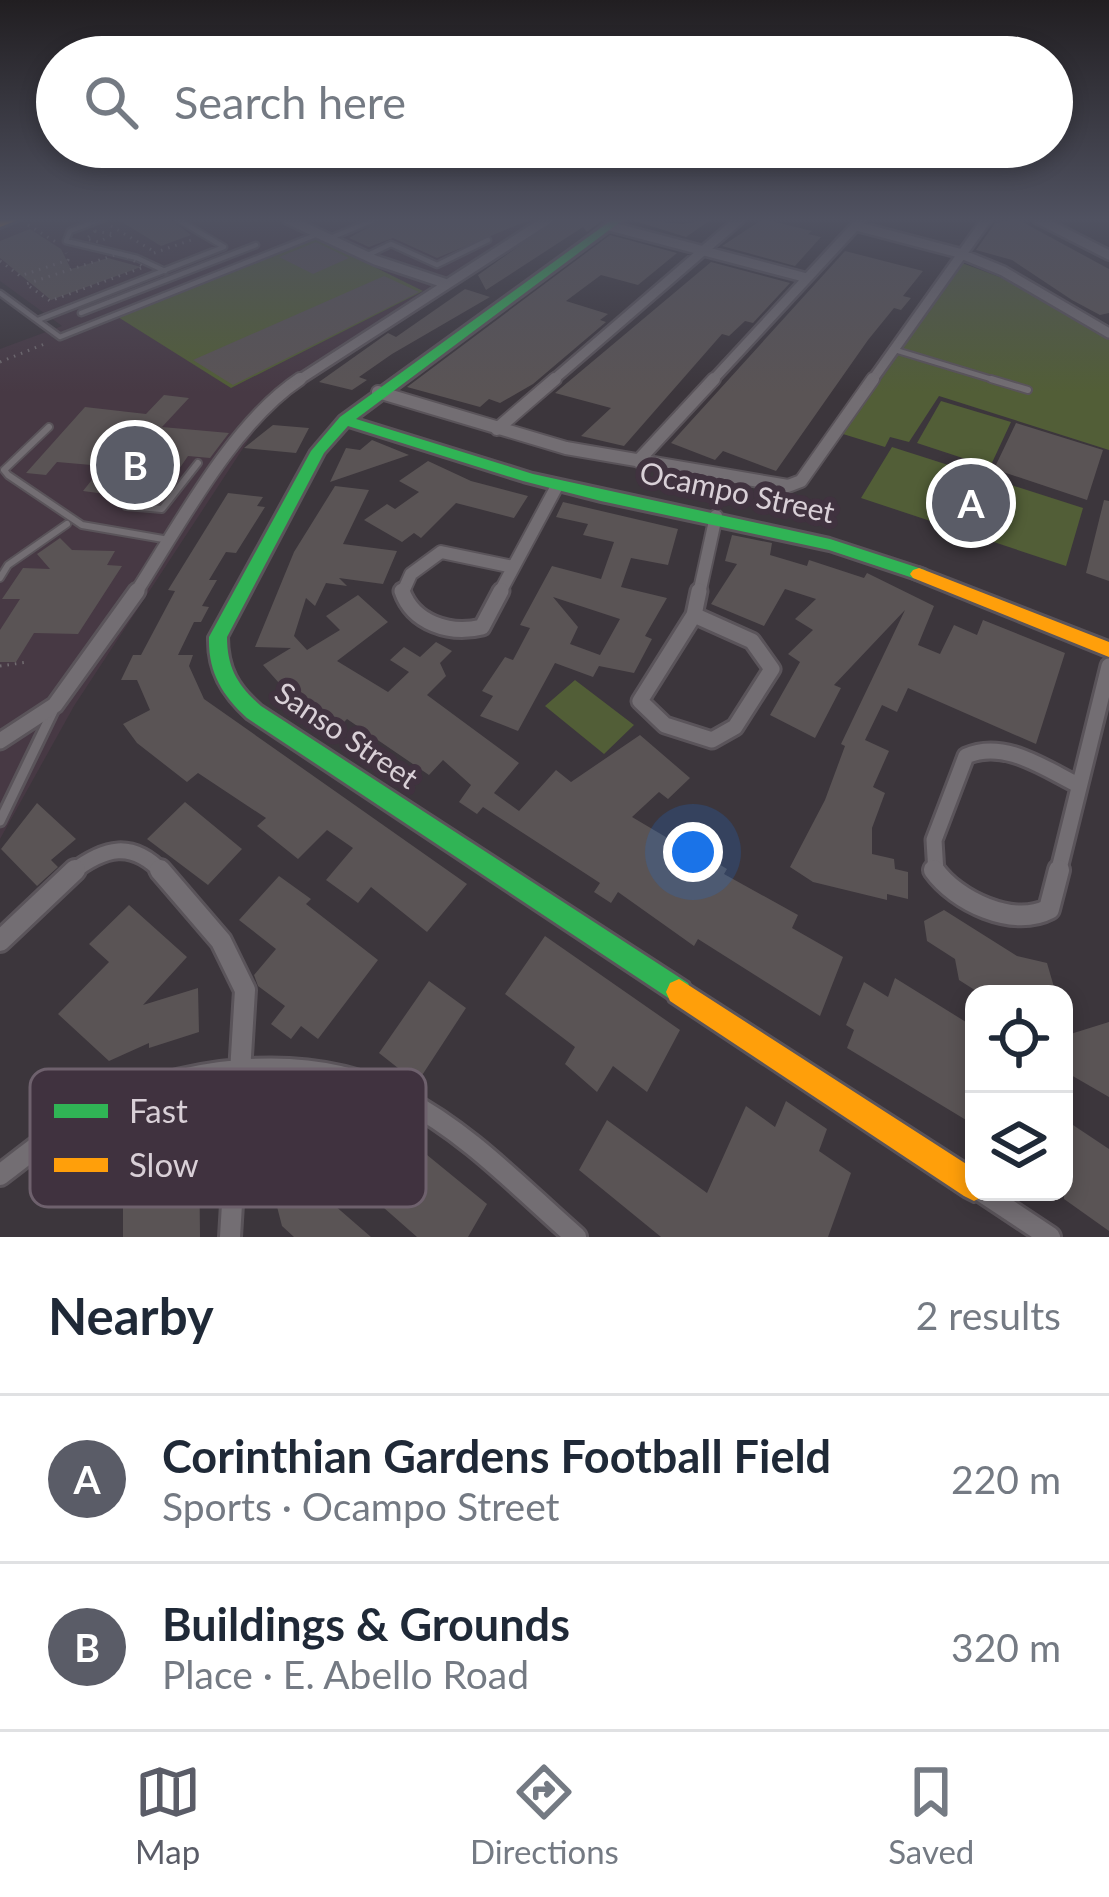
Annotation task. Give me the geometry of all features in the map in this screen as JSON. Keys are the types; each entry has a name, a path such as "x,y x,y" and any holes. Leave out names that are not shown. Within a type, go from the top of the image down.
{"street":[{"path":"426,277 447,284"},
{"path":"0,741 56,706 196,499 272,398 458,277"},
{"name":"Sanso Street","path":"538,277 378,392 318,451 218,637 214,665 226,688 254,712 965,1180"},
{"path":"497,429 673,277"},
{"path":"638,461 807,278 802,277"},
{"path":"378,392 497,429 638,461 788,486 800,481 942,277"},
{"path":"1013,277 1109,333"},
{"name":"Ocampo Street","path":"345,420 557,486 716,516 874,556 1109,650"},
{"path":"513,567 441,552 410,574 401,593 404,602 440,628 473,630 487,622 557,486"},
{"path":"694,615 759,645 770,657 772,669 728,737 713,743 700,743 655,720 640,700 694,615 716,516"},
{"path":"1078,785 998,750 974,750 966,756 931,851 934,872 948,886 1013,918 1041,917 1049,909 1109,666"},
{"path":"0,941 98,853 140,851 236,960 245,990 241,1069"},
{"path":"426,1117 461,1139 576,1237"},
{"path":"0,1175 30,1154"},
{"path":"996,1201 1051,1237"}],"lane":[{"path":"36,321 150,277"},
{"path":"80,314 175,277"},
{"path":"0,293 60,338 218,277"},
{"path":"892,349 1028,390"},
{"path":"49,427 4,470 69,524 170,540"},
{"path":"126,506 157,511 198,463"},
{"path":"173,496 196,499"},
{"path":"0,578 8,565 69,524"},
{"path":"0,557 8,565"},
{"path":"0,821 56,706"}],"path":[{"path":"48,277 26,284 50,301 117,277"},
{"path":"0,362 60,338"},
{"path":"0,666 28,662"}],"shaded area":[{"path":"0,277 461,277 278,395 74,706 0,839 0,349 62,326"}],"green space":[{"path":"217,277 394,277 423,291 231,388 118,317"},
{"path":"952,277 999,277 1013,282 1109,337 1109,450 939,396 909,442 890,437 885,447 843,434"},
{"path":"941,401 1011,422 990,467 917,443"},
{"path":"892,447 1083,508 1066,566 861,498"},
{"path":"575,680 634,725 604,754 545,706"}],"building":[{"path":"23,277 114,277 51,300"},
{"path":"382,277 419,292 233,385 193,360"},
{"path":"479,277 506,277 486,290"},
{"path":"554,277 599,277 566,301 608,314 600,320 606,322 533,384 500,403 489,399 480,407 407,387"},
{"path":"607,277 648,277 638,285"},
{"path":"693,277 766,277 790,283 753,323 745,321 729,336 722,334 624,446 581,436 611,408 555,393"},
{"path":"822,277 918,277 903,296 911,298 901,310 894,308 868,340 776,471 723,451 715,460 671,443"},
{"path":"1037,277 1109,277 1109,313 1100,315"},
{"path":"465,289 490,297 392,354 359,377 367,380 352,390 319,382 388,333 396,337"},
{"path":"164,395 189,398 162,427 229,433 210,458 188,456 157,501 83,491 103,466 57,462 46,475 26,473 85,407 146,414"},
{"path":"1016,423 1103,450 1087,500 994,469"},
{"path":"273,425 309,428 296,453 244,448"},
{"path":"372,440 409,455 330,482 346,448 360,450"},
{"path":"428,461 471,481 528,496 514,518 456,503 421,538 414,533 402,542 364,520 387,504 395,509 419,492 399,481"},
{"path":"335,486 369,490 343,544 397,551 383,584 339,578 347,586 326,583 315,606 306,598 294,636 307,650 340,630 326,616 358,595 388,622 337,661 388,692 409,672 390,660 404,647 420,657 436,642 452,651 440,663 446,676 427,695 519,763 494,793 519,811 556,770 571,782 640,735 690,778 668,799 659,792 632,817 681,846 683,842 727,869 724,874 798,915 792,928 843,957 820,1016 698,939 694,946 618,892 611,903 594,892 600,883 483,807 477,814 459,802 471,785 443,760 429,775 347,719 343,723 291,690 287,692 263,665 291,648 255,647 294,552"},
{"path":"228,493 263,497 257,506 265,507 236,553 226,552 209,580 217,580 202,606 209,607 201,622 194,622 178,655 193,655 189,666 204,699 467,884 427,932 371,887 358,903 326,880 353,848 327,830 298,859 257,826 266,818 198,773 187,782 137,743 123,724 150,710 137,680 121,680 133,655 141,655 175,591 168,590"},
{"path":"1104,500 1109,501 1109,581 1086,573"},
{"path":"563,502 678,529 668,565 631,558 621,587 667,598 645,636 652,639 634,673 599,666 593,677 555,663 518,731 480,716 493,696 482,691 505,657 513,660 530,628 520,625 552,566 601,579 614,542 583,535 588,524 556,517","holes":["553,597 620,619 600,655 570,644 578,627"]},
{"path":"732,535 772,543 770,555 807,566 809,560 864,578 867,573 934,606 918,645 940,654 954,625 977,635 983,620 1065,653 1036,744 908,688 897,712 882,705 865,740 889,751 873,787 885,793 872,828 872,854 894,859 895,869 908,872 908,899 887,894 887,900 813,882 790,867 825,800 845,746 841,744 905,610 834,685 841,688 815,738 770,715 800,662 788,654 813,630 795,619 816,599 785,589 764,626 711,604 737,564 725,561"},
{"path":"60,538 72,550 115,551 107,565 122,566 78,634 34,633 16,662 0,662 0,630 20,599 2,599 23,568 50,569 37,554"},
{"path":"185,802 242,849 208,885 147,839"},
{"path":"37,803 76,839 51,860 58,867 37,886 1,849"},
{"path":"279,876 311,899 306,904 378,960 318,1039 301,1026 291,1039 271,1024 285,1006 258,986 254,975 276,949 239,920"},
{"path":"129,905 187,957 143,1005 198,988 199,1032 149,1048 149,1043 109,1061 58,1014 109,962 89,944"},
{"path":"944,910 1017,956 1047,963 1053,985 967,985 959,980 955,959 927,941 924,921"},
{"path":"545,936 680,1030 647,1092 613,1066 597,1092 565,1064 575,1047 505,994"},
{"path":"895,978 965,1021 965,1119 847,1048 854,1030 846,1025 864,982 888,997"},
{"path":"429,981 466,1008 426,1069 399,1069 379,1053"},
{"path":"1109,1022 1109,1097 1073,1076 1073,1033"},
{"path":"786,1101 827,1129 819,1151 851,1173 828,1237 661,1237 579,1170 607,1120 707,1193 746,1106 775,1127"},
{"path":"1073,1125 1109,1149 1109,1231 1067,1201 1073,1201"},
{"path":"426,1154 487,1204 468,1237 417,1237 383,1207 426,1207"},
{"path":"123,1207 200,1207 200,1237 123,1237"},
{"path":"277,1207 336,1207 371,1237 294,1237 282,1226"}],"traffic: fast":[{"path":"540,277 345,420 318,451 218,637 219,660 237,696 254,712 679,992"},
{"path":"345,420 528,478 830,545 919,574"}],"traffic: slow":[{"path":"919,574 1109,650"},
{"path":"679,992 965,1180"}],"place":[{"name":"Buildings & Grounds","path":"135,465"},
{"name":"Corinthian Gardens Football Field","path":"971,503"}]}
